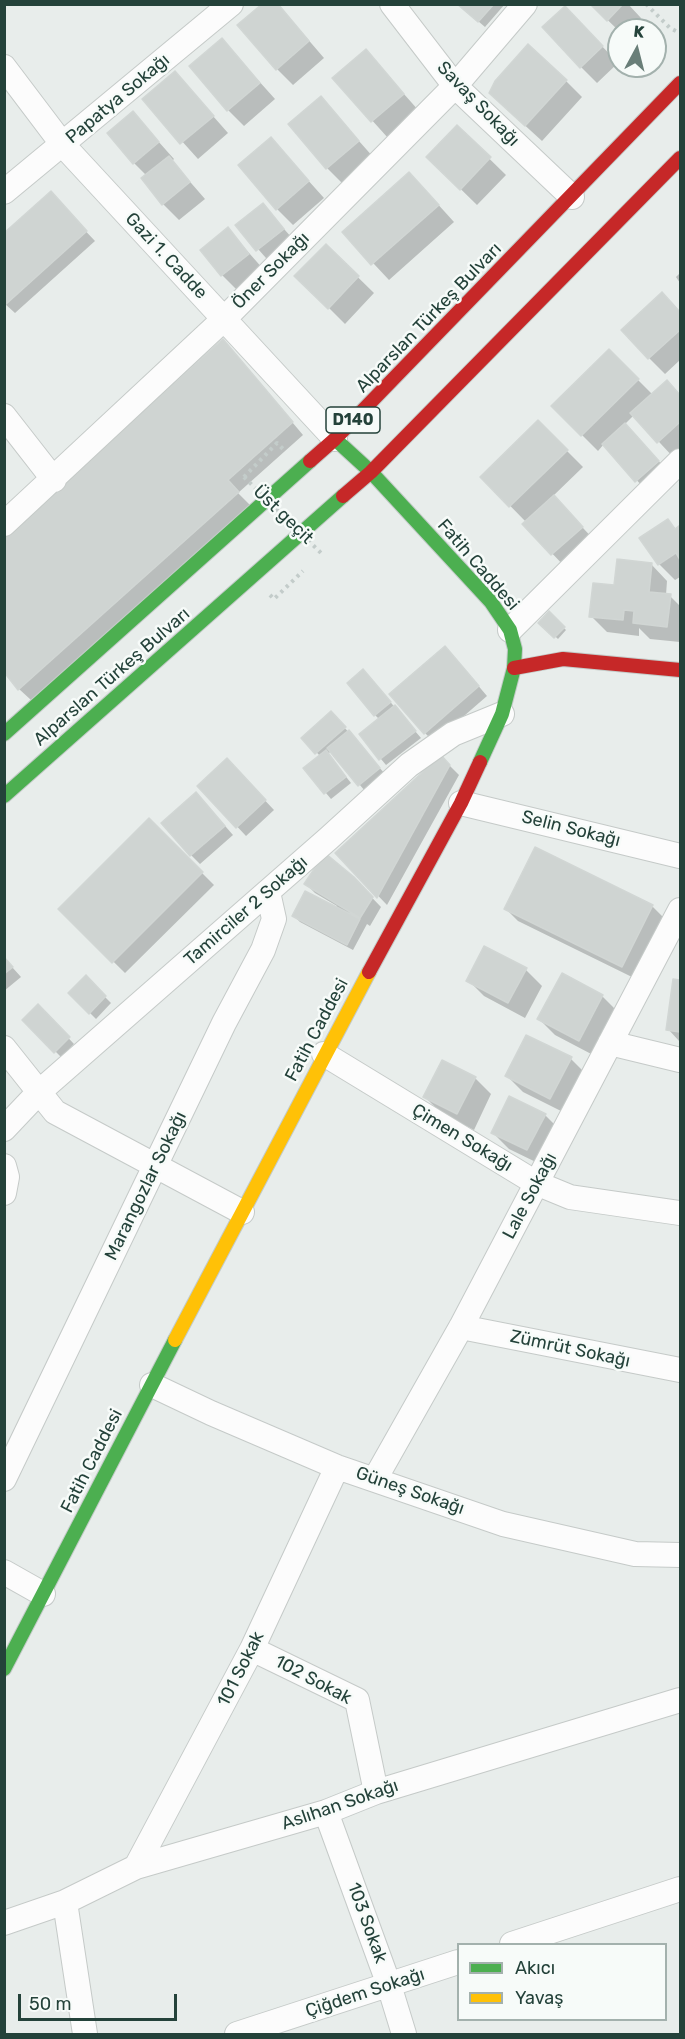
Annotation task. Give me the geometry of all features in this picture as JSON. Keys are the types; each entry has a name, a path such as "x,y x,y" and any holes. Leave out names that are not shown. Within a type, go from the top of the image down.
{"main road":[{"name":"Alparslan Türkeş Bulvarı","path":"4,734 335,439 681,83"},
{"name":"Alparslan Türkeş Bulvarı","path":"4,796 371,472 681,158"},
{"name":"Fatih Caddesi","path":"4,1669 324,1054 461,803 502,714 514,668 515,649 510,630 491,602 371,472 335,439"},
{"path":"514,668 563,659 681,670"}],"street":[{"name":"Papatya Sokağı","path":"4,192 231,4"},
{"name":"Savaş Sokağı","path":"392,4 455,86 572,197"},
{"name":"Öner Sokağı","path":"4,524 54,480 224,319 455,86 525,4"},
{"name":"Gazi 1. Cadde","path":"4,67 63,145 335,439"},
{"path":"4,416 54,480"},
{"path":"510,630 681,461"},
{"name":"Tamirciler 2 Sokağı","path":"4,1129 39,1092 409,765 453,734 502,714"},
{"name":"Selin Sokağı","path":"461,803 681,856"},
{"name":"Marangozlar Sokağı","path":"4,1479 224,1023 263,950 274,919 268,892"},
{"name":"Lale Sokağı","path":"375,1479 460,1327 681,910"},
{"path":"610,1043 681,1060"},
{"path":"4,1048 56,1112 242,1212"},
{"name":"Çimen Sokağı","path":"324,1054 536,1183 570,1197 681,1213"},
{"path":"4,1166 7,1177 4,1193"},
{"name":"Zümrüt Sokağı","path":"460,1327 681,1370"},
{"name":"Güneş Sokağı","path":"152,1385 337,1467 503,1524 635,1554 681,1555"},
{"name":"101 Sokak","path":"136,1868 252,1649 337,1467"},
{"path":"4,1572 44,1594"},
{"name":"102 Sokak","path":"252,1649 357,1700 376,1792"},
{"name":"Aslıhan Sokağı","path":"4,1923 65,1902 136,1868 326,1812 376,1792 681,1700"},
{"name":"103 Sokak","path":"326,1812 390,1985 404,2034"},
{"path":"515,1943 681,1889"},
{"path":"65,1902 85,2034"},
{"name":"Çiğdem Sokağı","path":"237,2034 457,1963"}],"path":[{"path":"646,4 670,28 681,33"},
{"name":"Üst geçit","path":"277,443 244,477 321,553"}],"building":[{"path":"262,4 278,4 309,41 276,70 237,25"},
{"path":"457,4 494,4 478,22"},
{"path":"590,4 623,4 610,18 607,18 607,21"},
{"path":"565,6 603,46 580,68 542,27"},
{"path":"222,38 260,83 227,111 189,66"},
{"path":"528,44 567,80 525,126 489,93 495,81"},
{"path":"366,49 404,94 371,122 332,78"},
{"path":"175,71 214,116 180,144 142,99"},
{"path":"321,96 359,141 326,169 288,124"},
{"path":"133,111 159,142 133,164 107,133"},
{"path":"457,125 491,157 460,190 426,157"},
{"path":"271,137 309,181 276,210 238,165"},
{"path":"169,156 190,182 162,205 141,178"},
{"path":"409,172 439,205 371,265 342,232"},
{"path":"51,191 87,231 5,305 4,233"},
{"path":"263,203 284,229 256,251 235,225"},
{"path":"228,227 249,254 221,276 200,250"},
{"path":"326,244 359,276 328,309 294,276"},
{"path":"662,292 680,312 680,330 648,359 621,330"},
{"path":"223,339 293,422 228,480 239,492 18,690 4,672 4,535"},
{"path":"609,349 639,379 581,436 551,406"},
{"path":"667,380 680,395 680,422 657,443 630,413"},
{"path":"538,420 568,450 509,507 480,477"},
{"path":"625,423 659,461 635,482 602,444"},
{"path":"554,495 583,527 551,555 522,524"},
{"path":"668,519 675,529 680,525 680,560 676,553 658,565 639,538"},
{"path":"617,559 652,563 649,592 671,594 667,627 633,623 634,611 624,610 623,620 589,617 593,583 614,585"},
{"path":"549,611 565,627 554,638 538,623"},
{"path":"445,646 479,686 424,734 389,694"},
{"path":"363,669 391,702 374,716 347,683"},
{"path":"395,705 416,731 379,760 359,734"},
{"path":"331,711 346,727 315,754 301,738"},
{"path":"349,730 380,768 358,786 327,748"},
{"path":"326,750 346,777 324,794 303,768"},
{"path":"441,755 450,765 377,898 335,853"},
{"path":"227,758 266,800 236,828 197,786"},
{"path":"196,792 225,826 190,856 161,823"},
{"path":"149,818 203,872 112,963 58,909"},
{"path":"535,847 653,905 622,967 504,909"},
{"path":"325,853 354,877 373,897 360,918 304,884"},
{"path":"305,891 360,919 347,945 292,916"},
{"path":"484,946 527,968 508,1003 466,981"},
{"path":"4,957 13,967 4,974"},
{"path":"562,973 603,995 579,1041 537,1019"},
{"path":"86,975 106,996 89,1014 68,993"},
{"path":"673,979 680,980 680,1032 666,1030"},
{"path":"38,1004 70,1037 54,1053 22,1020"},
{"path":"526,1035 572,1057 550,1099 505,1076"},
{"path":"442,1060 476,1077 457,1114 423,1097"},
{"path":"509,1096 546,1114 527,1150 491,1133"}],"traffic: fast":[{"path":"335,439 371,472 491,602 510,630 515,649 514,668 502,714 480,762"},
{"path":"4,734 310,461"},
{"path":"4,796 343,496"},
{"path":"4,1669 175,1340"}],"traffic: slow":[{"path":"175,1340 369,972"}],"traffic: jam":[{"path":"310,461 335,439 680,83"},
{"path":"343,496 371,472 680,158"},
{"path":"514,668 563,659 680,670"},
{"path":"369,972 461,803 480,762"}]}
